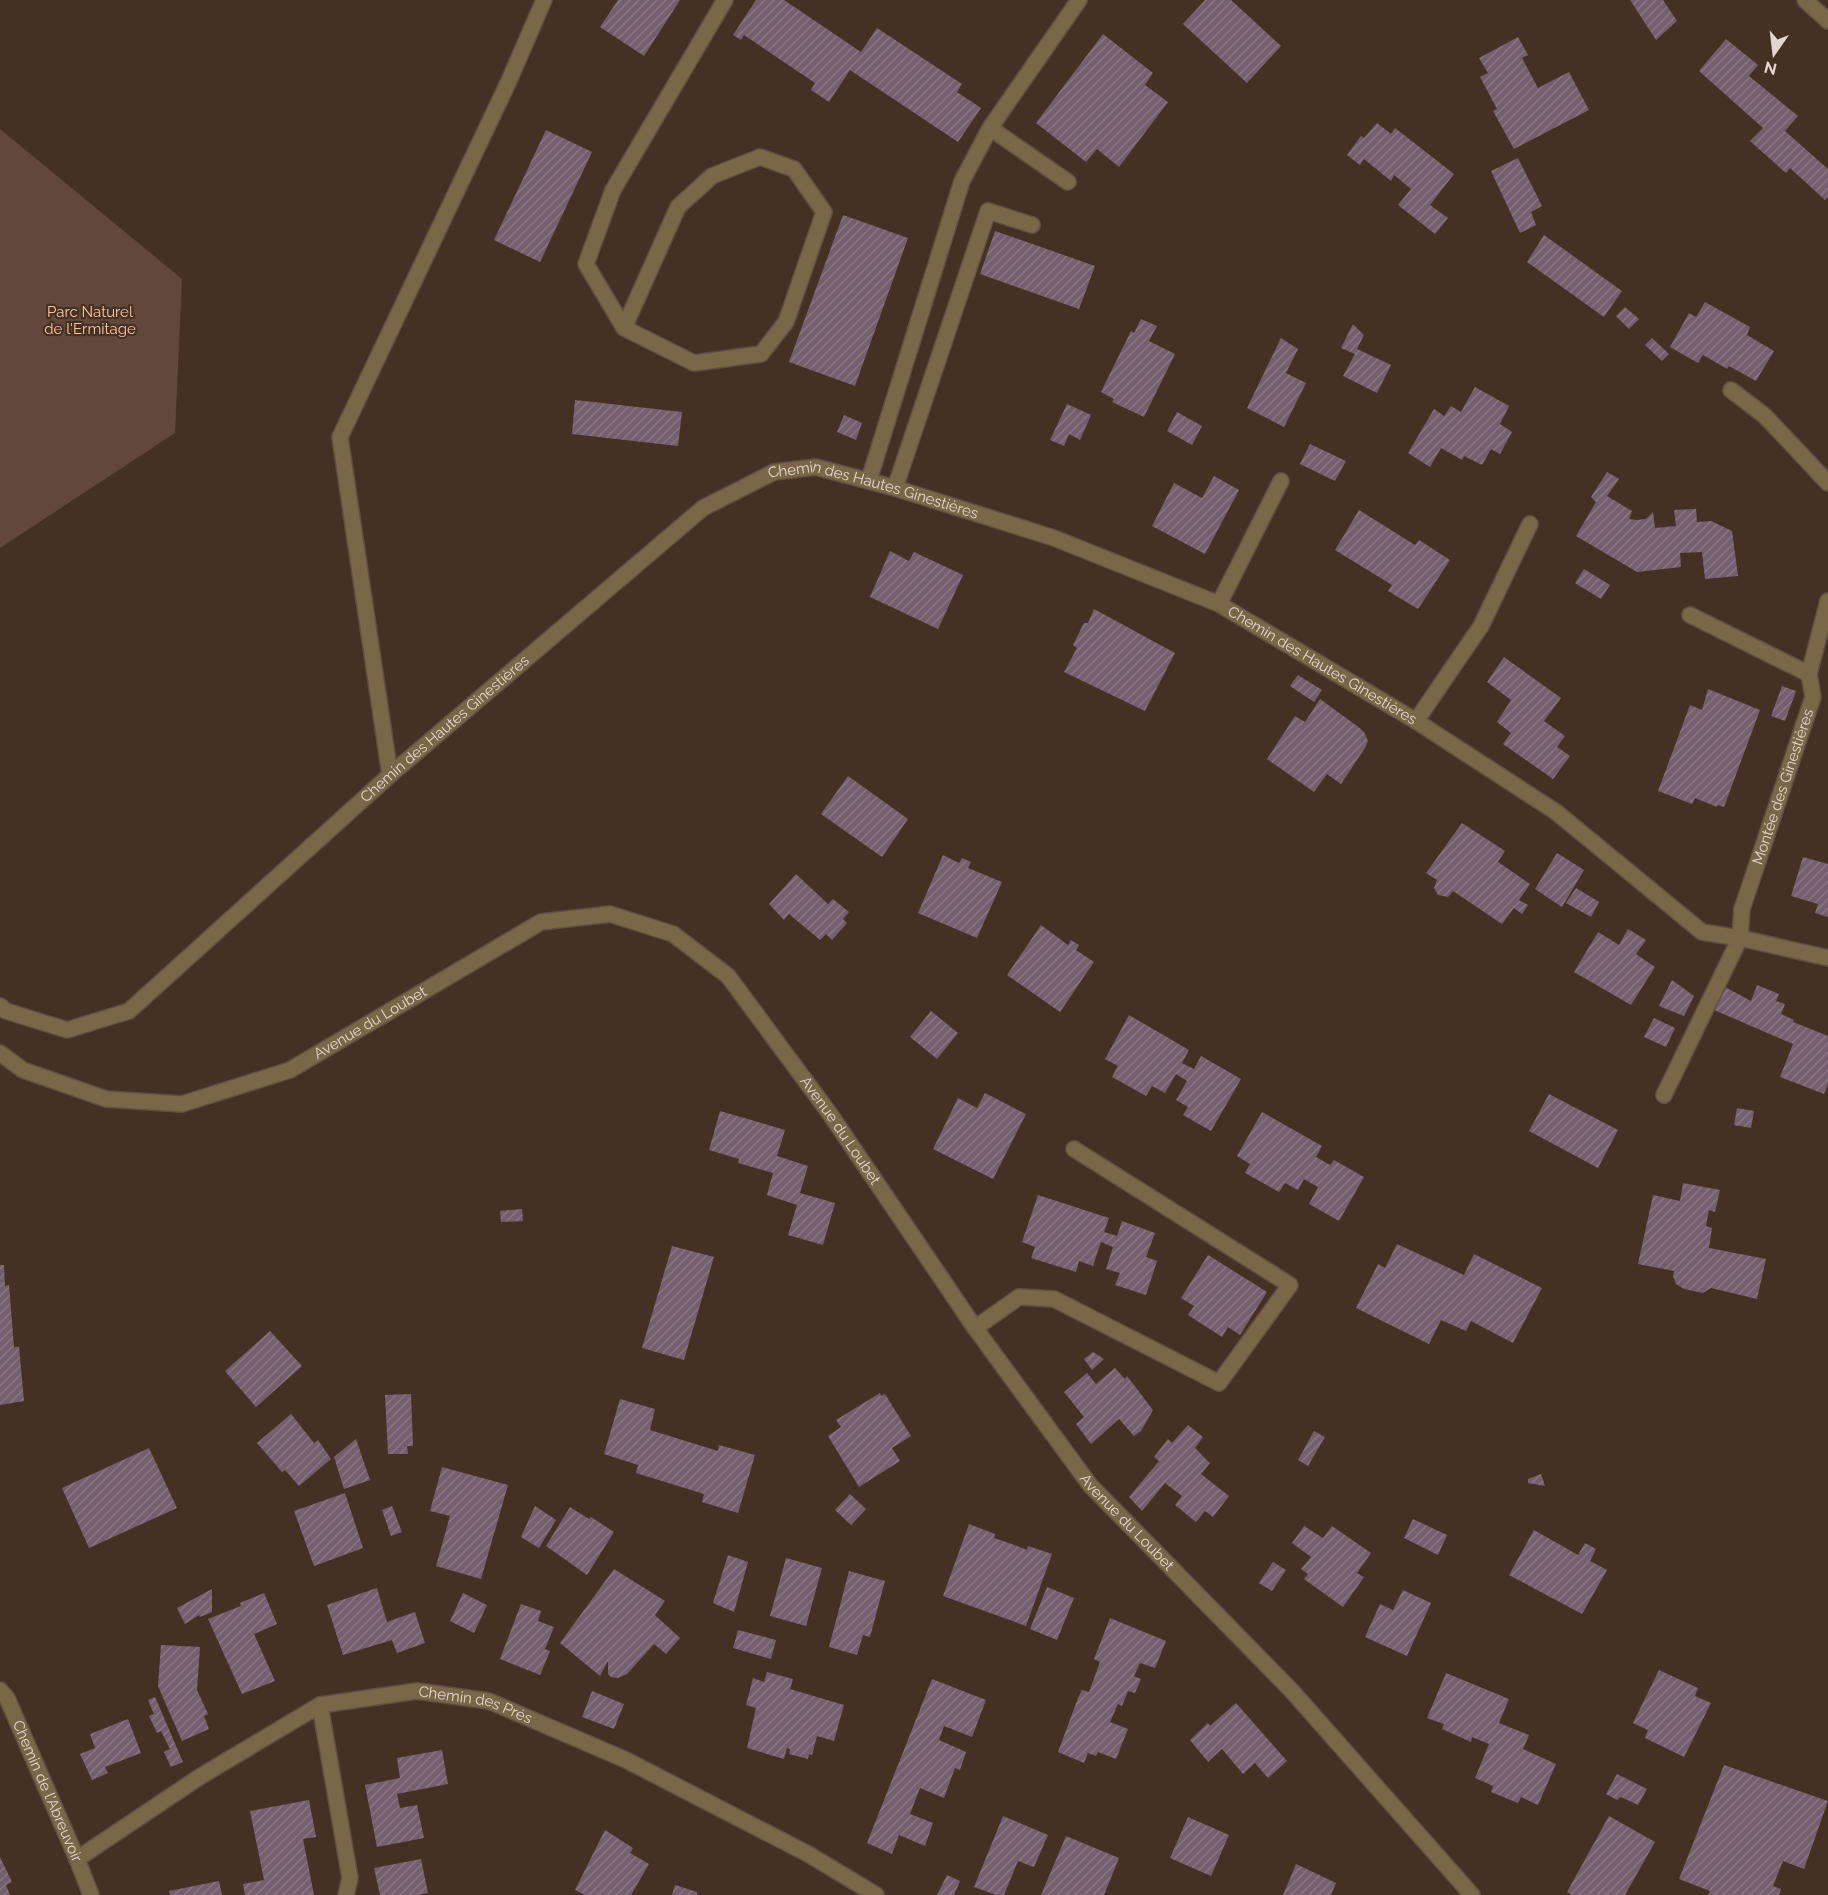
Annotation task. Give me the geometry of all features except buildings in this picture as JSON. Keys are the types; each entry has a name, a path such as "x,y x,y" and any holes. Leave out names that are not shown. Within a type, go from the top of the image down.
{"street":[{"path":"390,775 340,437 508,82 544,0"},
{"path":"624,328 678,207 712,176 760,157 794,169 824,212 786,322 761,354 694,363 624,328 586,264 613,190 725,0"},
{"path":"869,480 963,181 990,128 1079,0"},
{"path":"1805,0 1828,21"},
{"path":"990,128 1068,182"},
{"path":"896,488 988,212 1032,225"},
{"path":"1731,390 1765,416 1828,483"},
{"name":"Chemin des Hautes Ginestières","path":"0,1006 6,1011 67,1030 129,1011 390,775 703,508 774,472 816,467 896,488 1054,538 1219,604 1416,721 1556,812 1702,932 1740,938 1828,958"},
{"path":"1219,604 1281,482"},
{"path":"1416,721 1481,626 1530,524"},
{"name":"Montée des Ginestières","path":"1740,938 1742,909 1813,697 1809,674 1828,601"},
{"path":"1690,615 1809,674"},
{"name":"Avenue du Loubet","path":"0,1053 23,1070 106,1100 182,1104 291,1070 541,922 609,914 673,934 728,976 830,1114 975,1328 1090,1485 1291,1690 1472,1895"},
{"path":"1664,1095 1740,938"},
{"path":"975,1328 1019,1297 1054,1299 1219,1383 1290,1285 1074,1149"},
{"name":"Chemin de l'Abreuvoir","path":"0,1690 7,1698 91,1895"},
{"name":"Chemin des Prés","path":"77,1859 201,1776 320,1705 417,1691 489,1701 626,1760 808,1854 876,1895"},
{"path":"320,1705 350,1878 346,1895"}],"green space":[{"name":"Parc Naturel de l'Ermitage","path":"0,129 182,279 175,433 0,548"}]}
